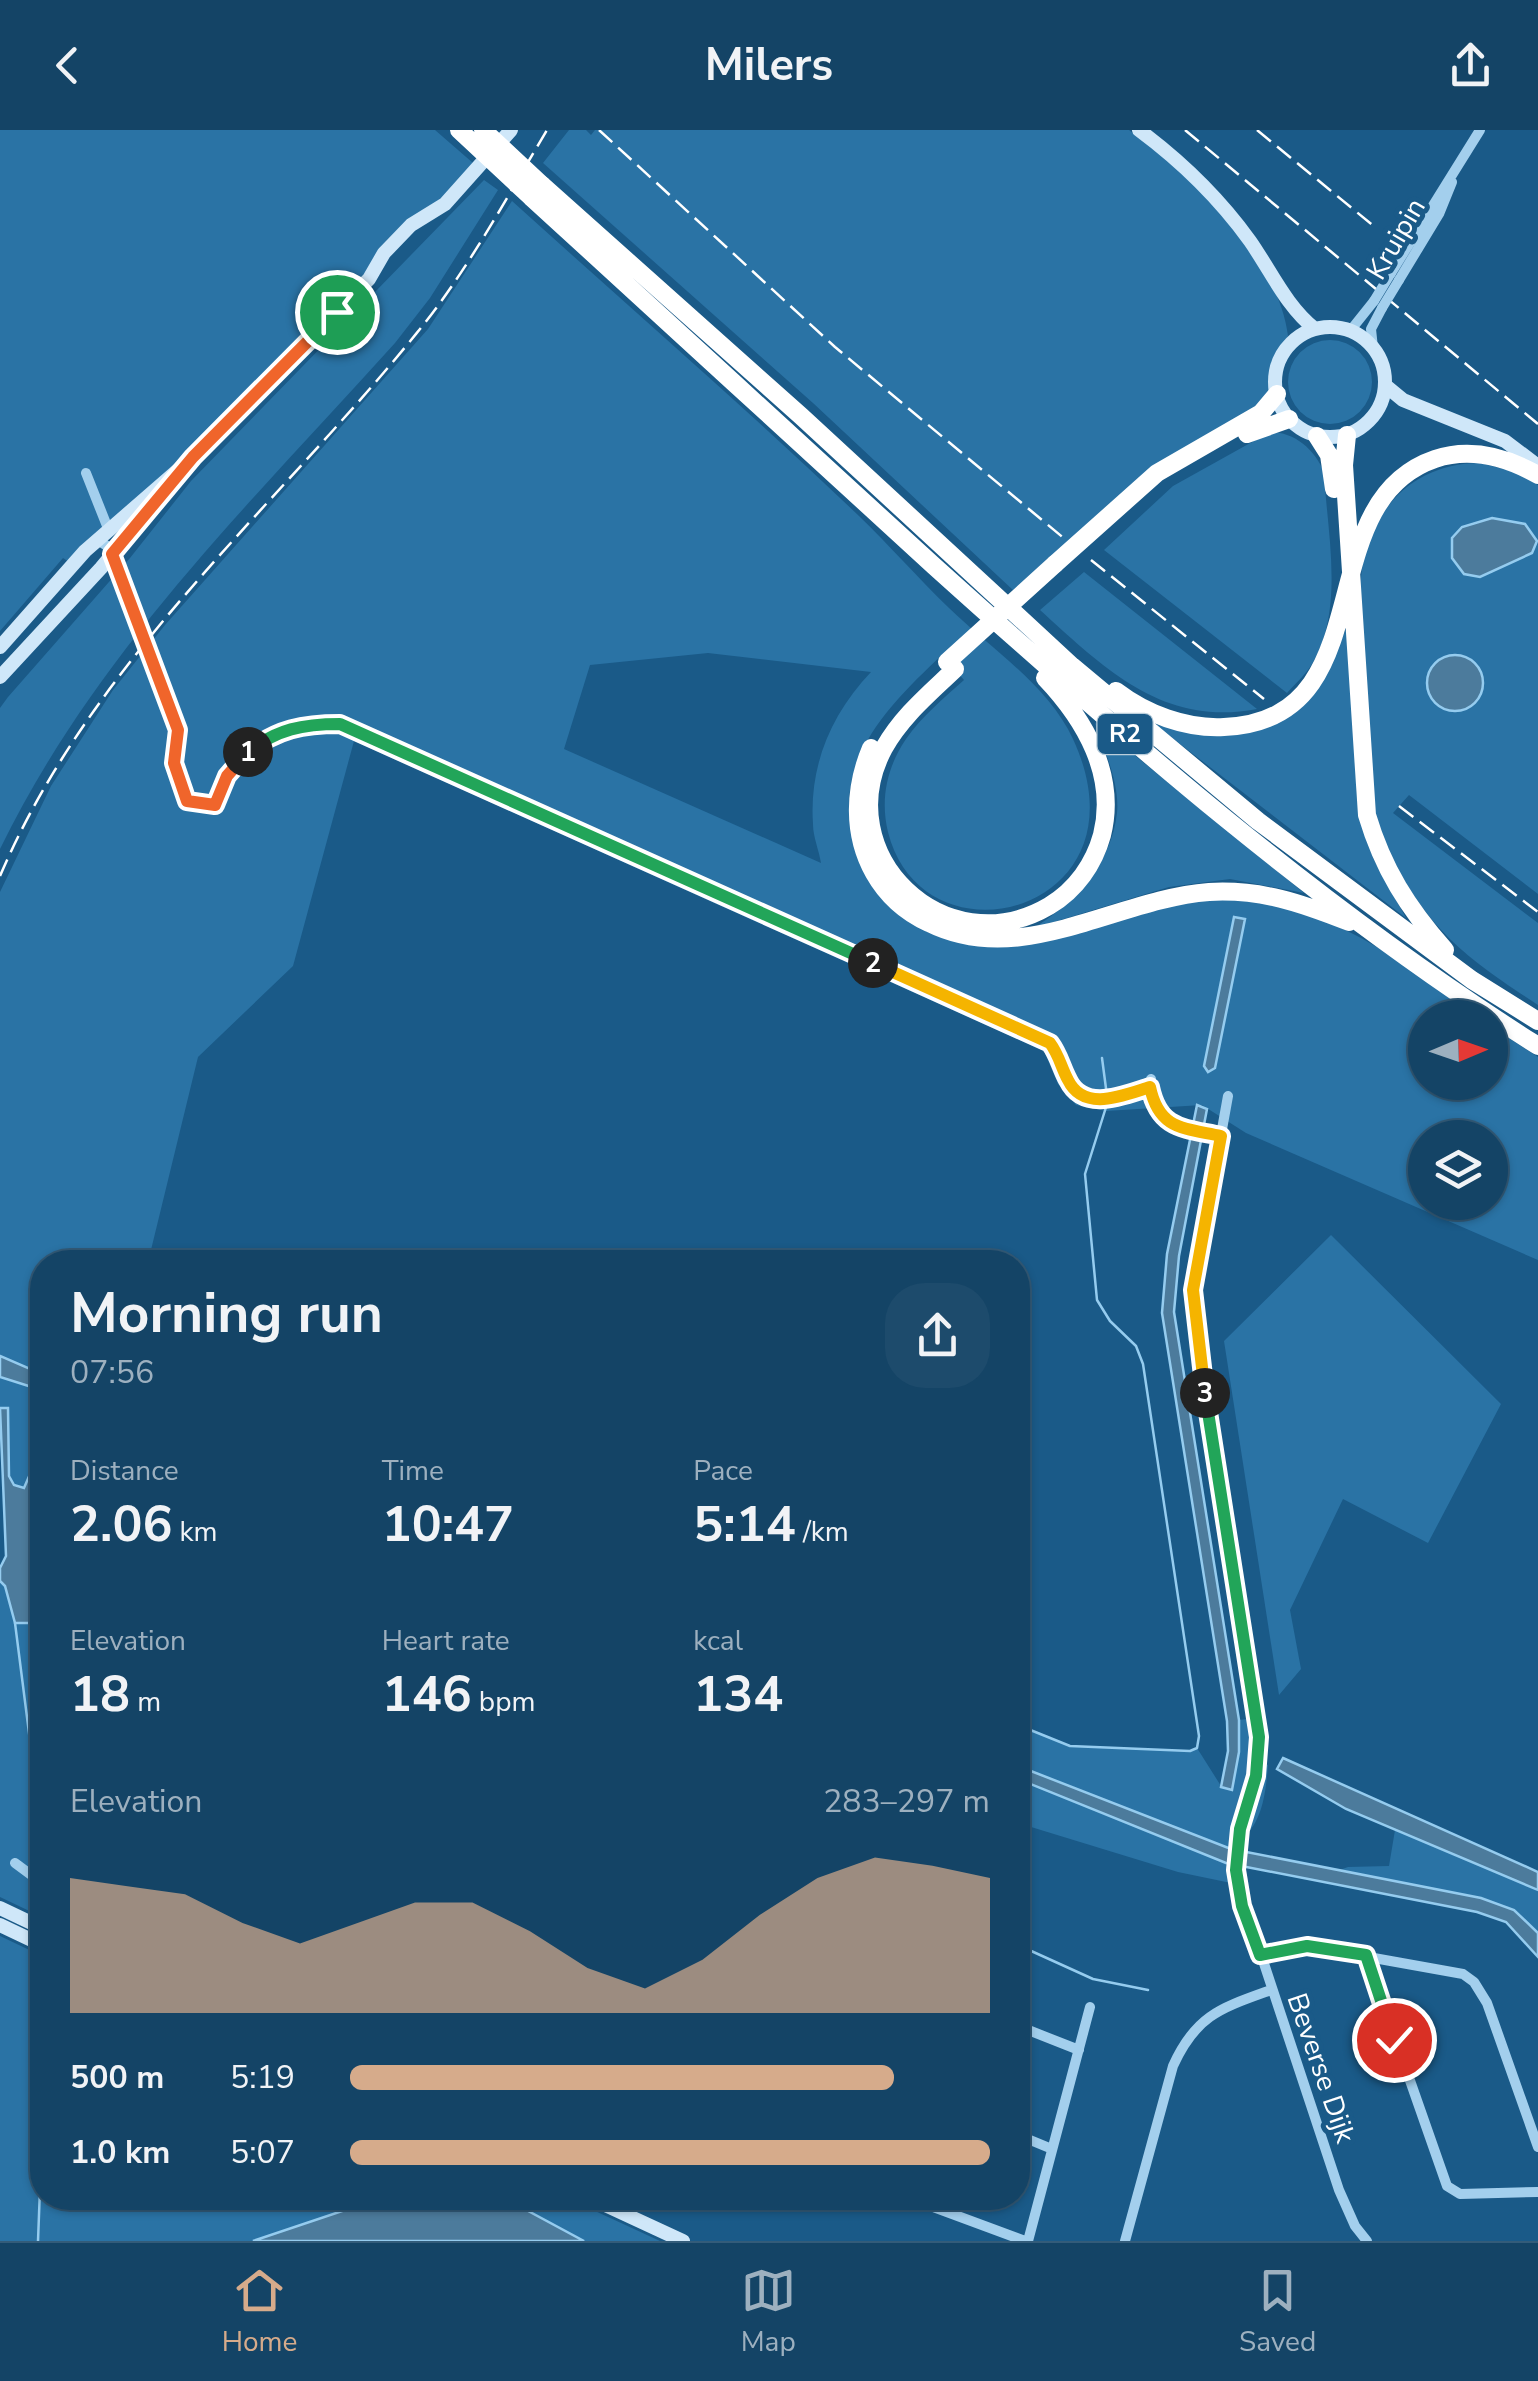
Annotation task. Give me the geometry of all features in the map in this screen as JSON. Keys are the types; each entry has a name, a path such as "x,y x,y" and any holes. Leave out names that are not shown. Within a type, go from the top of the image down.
{"highway":[{"name":"R2","path":"459,130 801,416 994,596 1258,821 1472,980 1538,1021"},
{"name":"R2","path":"482,130 537,192 870,506 1146,752 1393,948 1538,1046"},
{"path":"1276,394 1262,412 1157,472 1059,568 894,713 862,770 858,822 872,869 890,896 912,916 945,932 1004,940 1067,928 1173,898 1252,892 1290,898 1333,915 1393,948"},
{"path":"1059,568 1164,481 1258,428 1289,419"},
{"path":"1348,435 1344,465 1363,781 1372,831 1395,886 1415,916 1472,980"},
{"path":"1316,436 1331,461 1342,604"},
{"path":"994,596 1127,699 1169,719 1214,728 1270,717 1304,692 1328,657 1371,514 1383,495 1412,470 1445,456 1481,454 1519,464 1538,475"},
{"path":"870,506 1064,698 1100,764 1106,804 1098,848 1090,866 1061,900 1028,918 999,925 972,924 930,910 900,885 876,844 870,798 882,751 909,712 951,666"}],"main road":[{"path":"0,647 103,536 193,457 369,279 384,252 412,225 436,212 511,130"},
{"path":"1140,130 1210,191 1259,253 1291,319 1293,342"},
{"path":"1279,288 1315,329"},
{"path":"1315,329 1350,330 1373,348 1384,370 1386,386 1370,421 1348,435 1316,436 1289,419 1276,394 1280,360 1293,342 1315,329"},
{"path":"1386,386 1403,400 1505,442 1538,466"},
{"path":"1378,410 1402,408 1451,418"},
{"path":"0,677 112,554 193,457"},
{"path":"0,1908 30,1922"},
{"path":"0,1925 30,1939"},
{"path":"616,2210 682,2241"}],"street":[{"name":"Kruipin","path":"1373,348 1371,329 1378,304 1480,130"},
{"path":"1350,330 1378,304"},
{"path":"86,473 103,536 178,730 174,763 187,801 215,805 227,776 242,756 266,738 293,727 340,724 1050,1043 1073,1088 1082,1096 1116,1098 1151,1083 1158,1112 1168,1123 1221,1136"},
{"name":"Beverse Dijk","path":"1228,1096 1193,1300 1258,1718 1256,1776 1238,1844 1236,1870 1242,1906 1339,2190 1355,2226 1368,2241"},
{"path":"14,1863 30,1874"},
{"path":"1260,1955 1307,1946 1453,1970 1474,1982 1487,2003 1538,2147"},
{"path":"1366,1955 1447,2186 1460,2194 1538,2192"},
{"path":"1126,2241 1173,2066 1183,2044 1193,2030 1221,2008 1271,1990"},
{"path":"942,2210 1026,2241 1090,2007"},
{"path":"1030,2031 1079,2050"},
{"path":"1030,2141 1052,2149"}],"shaded area":[{"path":"0,130 435,130 473,163 441,199 381,246 368,273 185,458 69,562 63,558 0,631"},
{"path":"569,130 586,130 591,135 595,130 1129,130 1178,170 1228,220 1268,276 1288,336 1274,358 1270,393 1264,402 1048,558 1014,591 813,403 543,163"},
{"path":"484,180 498,190 430,298 395,343 179,582 129,645 39,777 0,849 0,708 191,481"},
{"path":"512,201 816,476 949,608 1034,684 1073,739 1089,798 1083,846 1059,881 1024,903 983,910 943,901 909,875 888,832 885,795 890,772 906,739 964,680 942,655 904,692 871,734 859,757 851,782 849,808 859,852 902,913 912,922 951,939 992,944 1036,940 1172,906 1217,899 1265,900 1328,922 1373,945 1454,1000 1408,1000 1408,1100 1508,1100 1508,1038 1538,1057 1538,1260 1446,1220 1508,1220 1508,1120 1408,1120 1408,1203 1246,1133 1202,1105 1106,1111 1076,1105 1058,1084 1044,1051 354,741 293,966 198,1057 151,1250 30,1250 30,1369 0,1356 0,892 51,786 113,690 165,625 428,329","holes":["708,653 871,672 834,723 819,761 813,824 821,863 564,749 590,665","1234,917 1245,920 1215,1068 1209,1072 1204,1066"]},
{"path":"1330,340 1346,343 1360,352 1369,366 1369,398 1360,412 1346,421 1330,424 1314,421 1300,412 1291,398 1288,382 1291,366 1300,352 1314,343"},
{"path":"1270,432 1296,439 1310,450 1324,472 1332,570 1322,642 1310,668 1287,693 1104,550 1173,486"},
{"path":"1480,463 1515,472 1538,485 1538,894 1409,795 1393,813 1538,923 1538,1005 1469,956 1433,921 1387,849 1372,795 1361,598 1367,546 1387,508 1417,480 1457,465"},
{"path":"1492,518 1525,524 1537,541 1532,553 1480,577 1464,574 1452,558 1452,538 1462,527"},
{"path":"1084,572 1257,709 1223,712 1164,701 1112,672 1088,653 1040,610"},
{"path":"1349,623 1357,800 1373,858 1406,918 1154,724 1215,736 1265,727 1284,716 1315,686"},
{"path":"1455,655 1475,663 1483,683 1475,703 1455,711 1435,703 1427,683 1435,663"},
{"path":"1095,723 1304,893 1230,879 1169,887 1034,928 1064,906 1089,879 1113,831 1116,790"},
{"path":"1234,917 1245,919 1215,1068 1208,1072 1204,1066"},
{"path":"1197,1105 1207,1109 1179,1256 1174,1312 1239,1720 1239,1752 1232,1790 1221,1787 1228,1751 1227,1721 1162,1313 1167,1254"},
{"path":"1331,1235 1501,1404 1428,1543 1343,1499 1290,1610 1301,1669 1279,1695 1224,1341"},
{"path":"0,1356 30,1369 30,1386 0,1377"},
{"path":"0,1377 30,1386 30,1474 24,1488 14,1486 9,1477 8,1409 0,1408"},
{"path":"0,1408 8,1408 9,1476 14,1485 24,1488 30,1474 30,1623 15,1623 5,1586 0,1581 0,1568 6,1556"},
{"path":"0,1581 5,1586 15,1623 30,1623 30,1911 0,1897"},
{"path":"1255,1718 1255,1758 1268,1765 1259,1814 1243,1838 1230,1835 1231,1849 1030,1771 1030,1730 1070,1746 1190,1751 1197,1748 1221,1786 1232,1790 1239,1752 1239,1720"},
{"path":"1283,1758 1538,1872 1538,1890 1346,1809 1277,1769"},
{"path":"1030,1771 1231,1849 1481,1898 1514,1910 1538,1933 1538,1957 1506,1922 1477,1912 1226,1863 1030,1784"},
{"path":"1030,1784 1226,1863 1231,1883 1178,1872 1030,1827"},
{"path":"1395,1830 1538,1890 1538,1933 1514,1910 1337,1871 1389,1866"},
{"path":"0,1936 30,1950 30,2210 593,2210 660,2241 0,2241"},
{"path":"345,2210 526,2210 584,2241 253,2241"}],"waterway":[{"path":"1102,1058 1107,1096"},
{"path":"1030,1730 1070,1746 1190,1751 1197,1748 1199,1736 1143,1364 1136,1346 1110,1321 1097,1300 1085,1174 1107,1104"},
{"path":"15,1623 30,1741"},
{"path":"1030,1950 1093,1979 1148,1990"},
{"path":"38,2241 39,2210"}],"railway":[{"path":"0,876 39,798 84,724 190,589 364,395 438,306 547,130"},
{"path":"599,130 835,347 1066,540"},
{"path":"1185,130 1538,424"},
{"path":"1257,130 1376,228"},
{"path":"1091,560 1264,699"},
{"path":"1399,806 1538,912"}],"route":[{"path":"337,312 193,457 112,554 178,730 174,763 187,801 215,805 227,776 242,756 266,738 293,727 340,724 1050,1043 1058,1052 1067,1080 1082,1096 1101,1100 1150,1087 1158,1112 1168,1123 1221,1136 1193,1290 1193,1311 1258,1718 1256,1776 1238,1844 1238,1889 1260,1955 1307,1946 1366,1955 1394,2040"}]}
